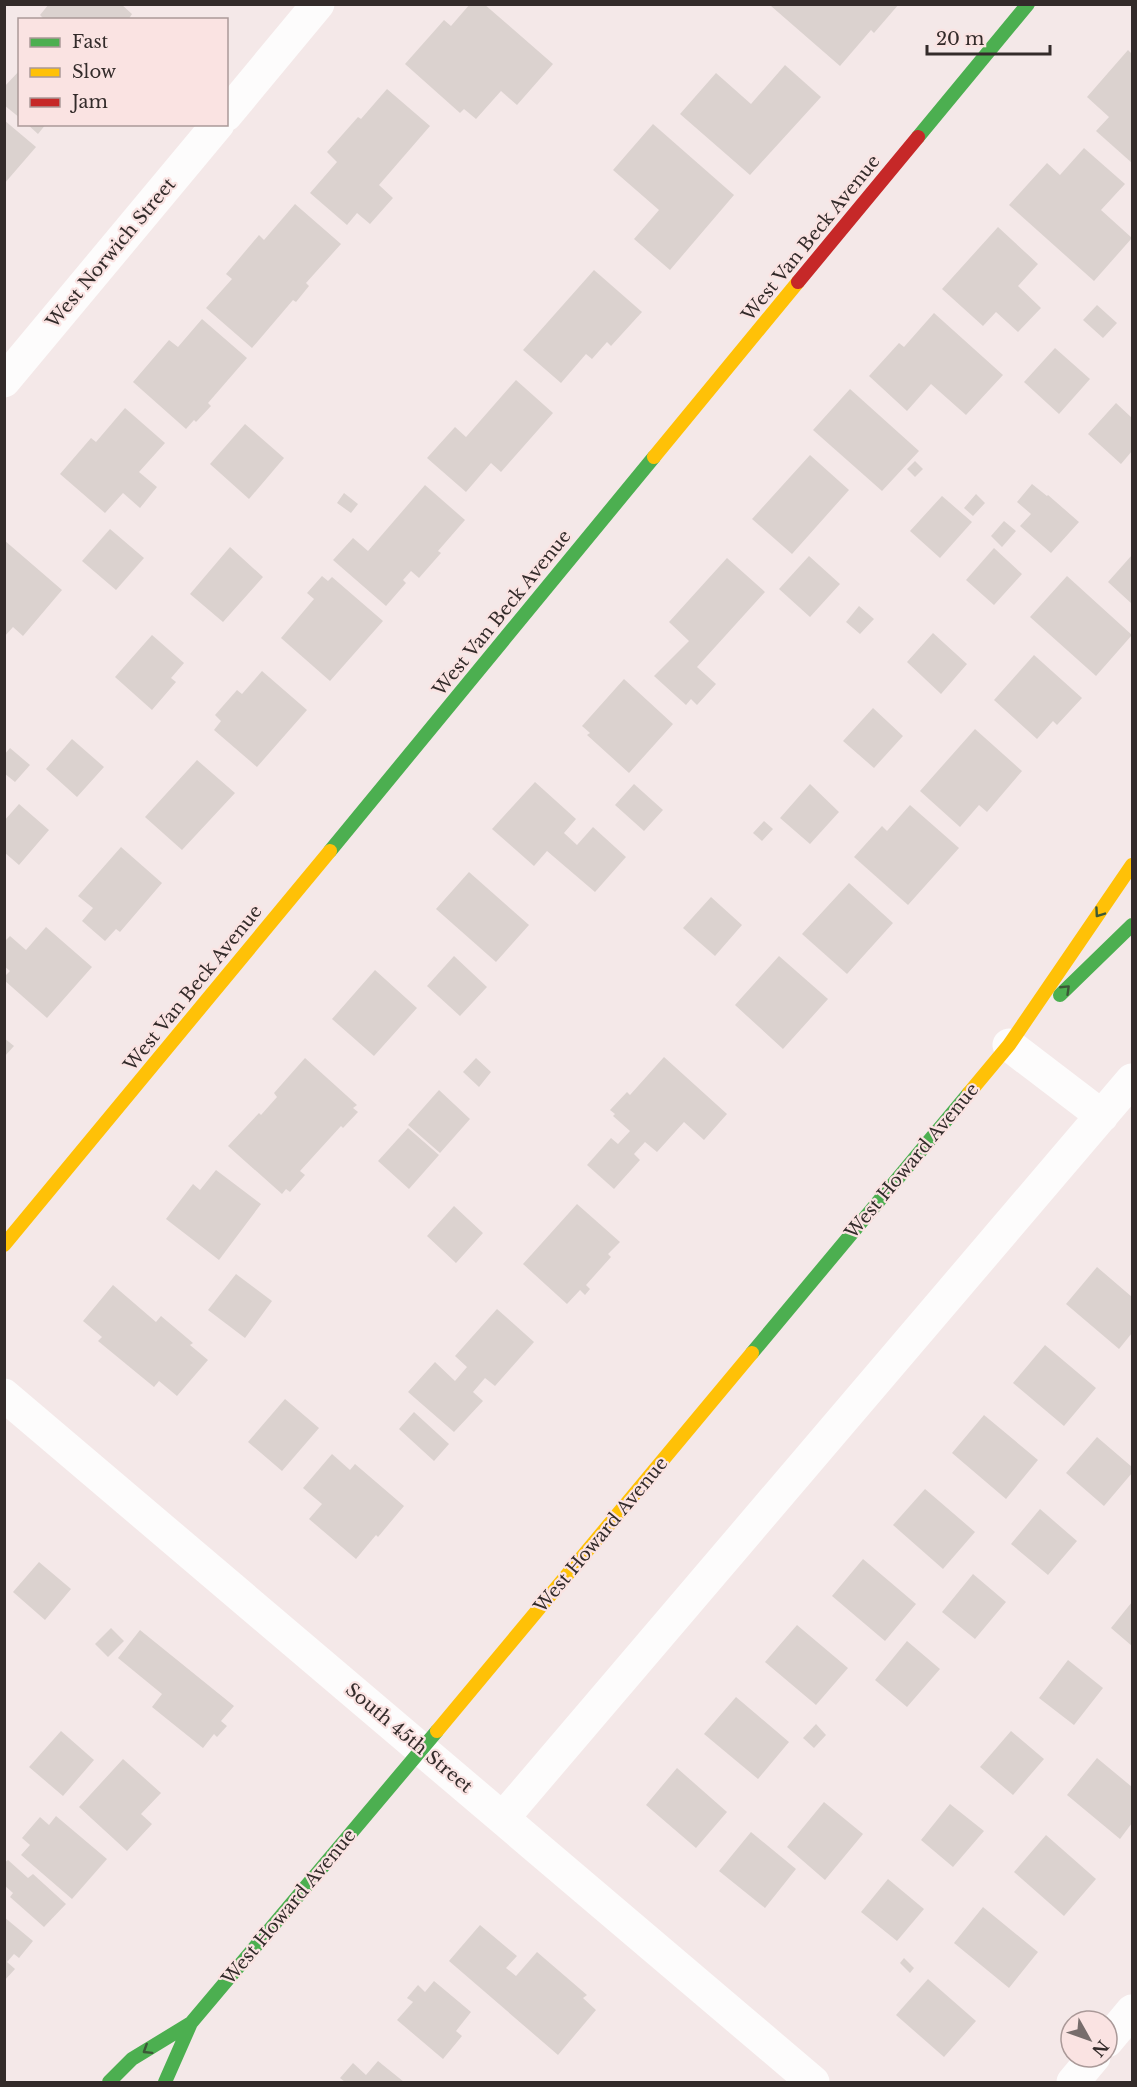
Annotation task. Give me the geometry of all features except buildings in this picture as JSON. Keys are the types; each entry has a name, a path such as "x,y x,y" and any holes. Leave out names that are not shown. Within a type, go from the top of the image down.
{"street":[{"path":"228,113 318,4"},
{"name":"West Van Beck Avenue","path":"4,1245 1028,4"},
{"name":"West Norwich Street","path":"4,381 216,126"},
{"name":"West Howard Avenue","path":"165,2082 191,2023 1009,1045 1132,865"},
{"name":"West Howard Avenue","path":"1009,1045 1132,925"},
{"path":"1009,1045 1102,1116"},
{"path":"503,1818 1132,1080"},
{"name":"South 45th Street","path":"4,1395 813,2082"},
{"path":"1119,2027 1132,2011"},
{"name":"West Howard Avenue","path":"109,2082 132,2059 191,2023"},
{"path":"1072,2082 1083,2069"}],"traffic: fast":[{"path":"918,137 1028,4"},
{"path":"330,851 654,457"},
{"path":"1060,995 1132,925"},
{"path":"752,1353 969,1093"},
{"path":"165,2082 191,2023 437,1731"},
{"path":"109,2082 132,2059 191,2023"}],"traffic: slow":[{"path":"654,457 798,282"},
{"path":"4,1245 330,851"},
{"path":"969,1093 1009,1045 1132,865"},
{"path":"437,1731 752,1353"}],"traffic: jam":[{"path":"798,282 918,137"}]}
